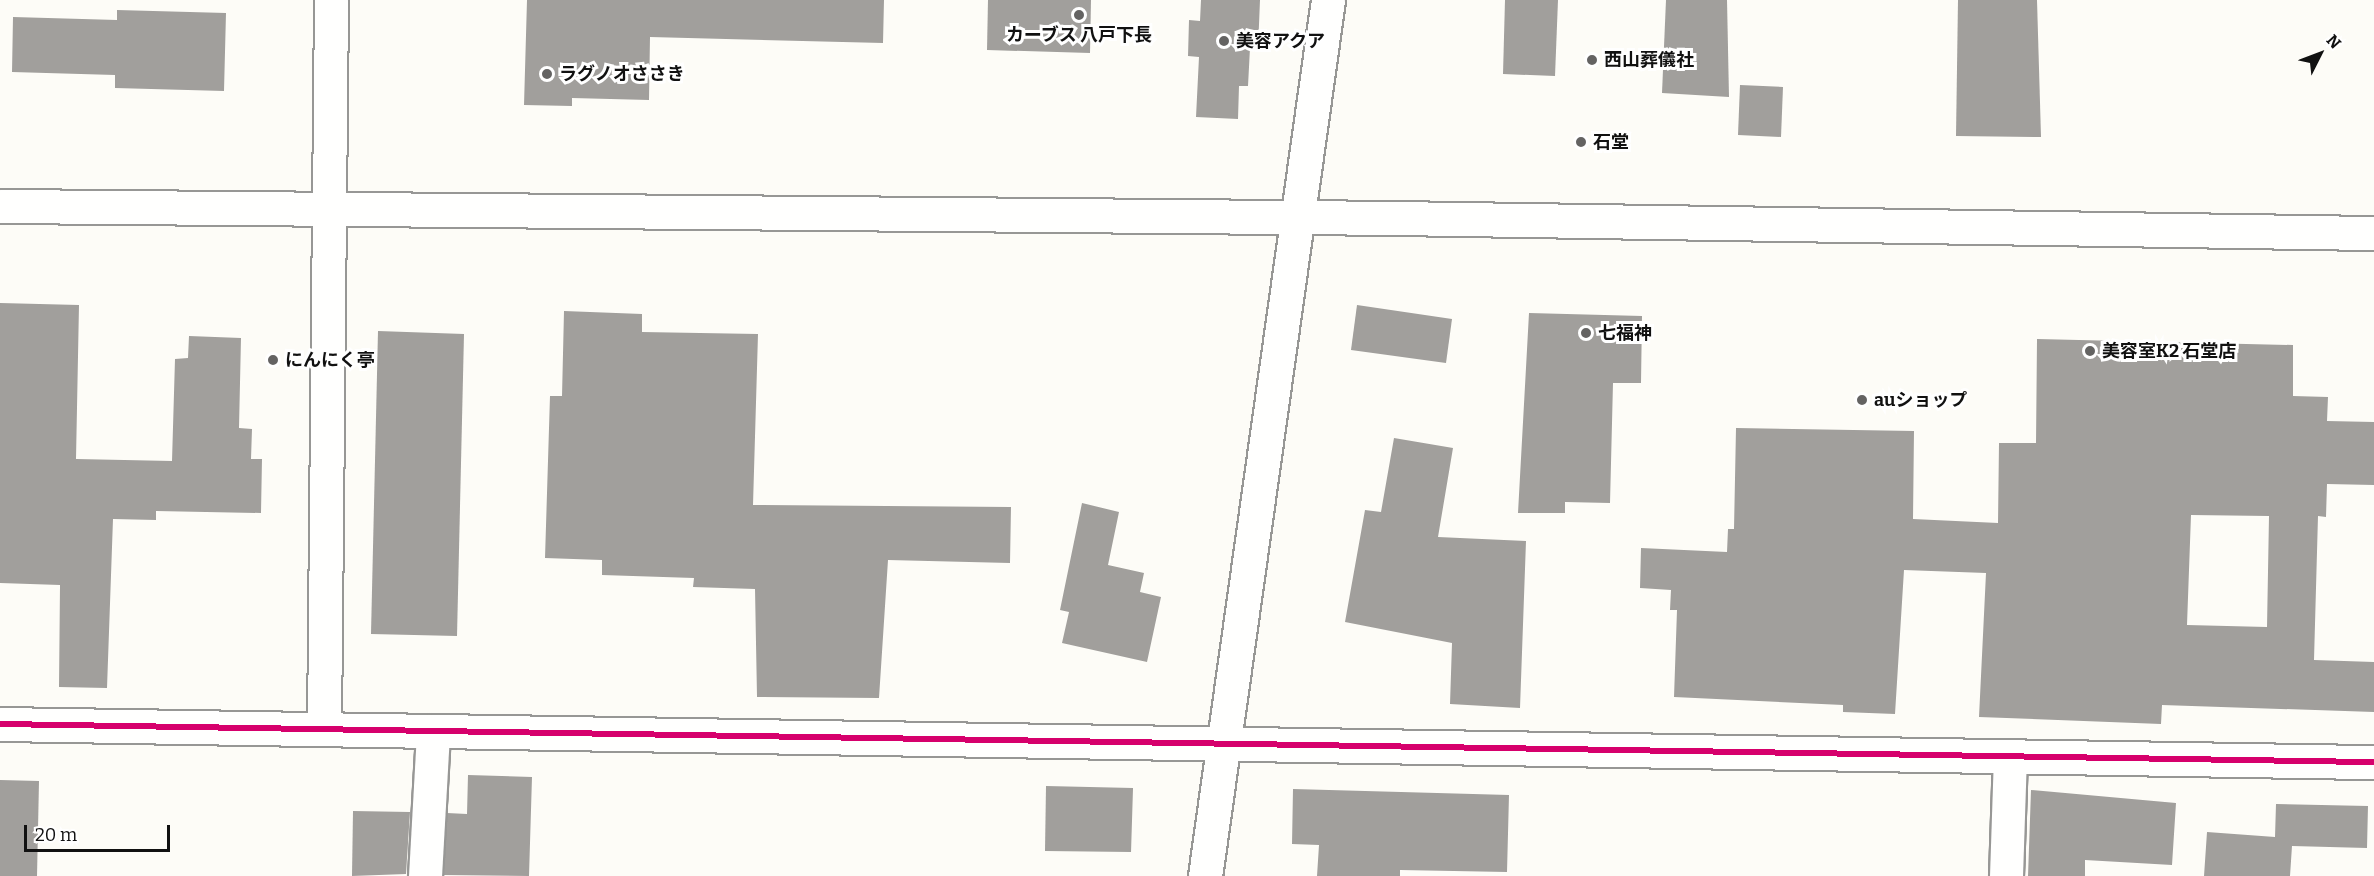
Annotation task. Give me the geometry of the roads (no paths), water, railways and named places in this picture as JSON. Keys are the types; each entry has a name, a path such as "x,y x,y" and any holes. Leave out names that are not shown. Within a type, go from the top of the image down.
{"street":[{"path":"324,729 332,0"},
{"path":"1205,876 1328,0"},
{"path":"0,206 1298,217 2374,233"},
{"path":"0,724 1223,747 2374,762"},
{"path":"425,876 433,732"},
{"path":"2006,876 2010,757"}],"place":[{"name":"カーブス 八戸下長","path":"1079,15"},
{"name":"美容アクア","path":"1224,41"},
{"name":"西山葬儀社","path":"1592,60"},
{"name":"ラグノオささき","path":"547,74"},
{"name":"石堂","path":"1581,142"},
{"name":"七福神","path":"1586,333"},
{"name":"美容室K2 石堂店","path":"2090,351"},
{"name":"にんにく亭","path":"273,360"},
{"name":"auショップ","path":"1862,400"}]}
